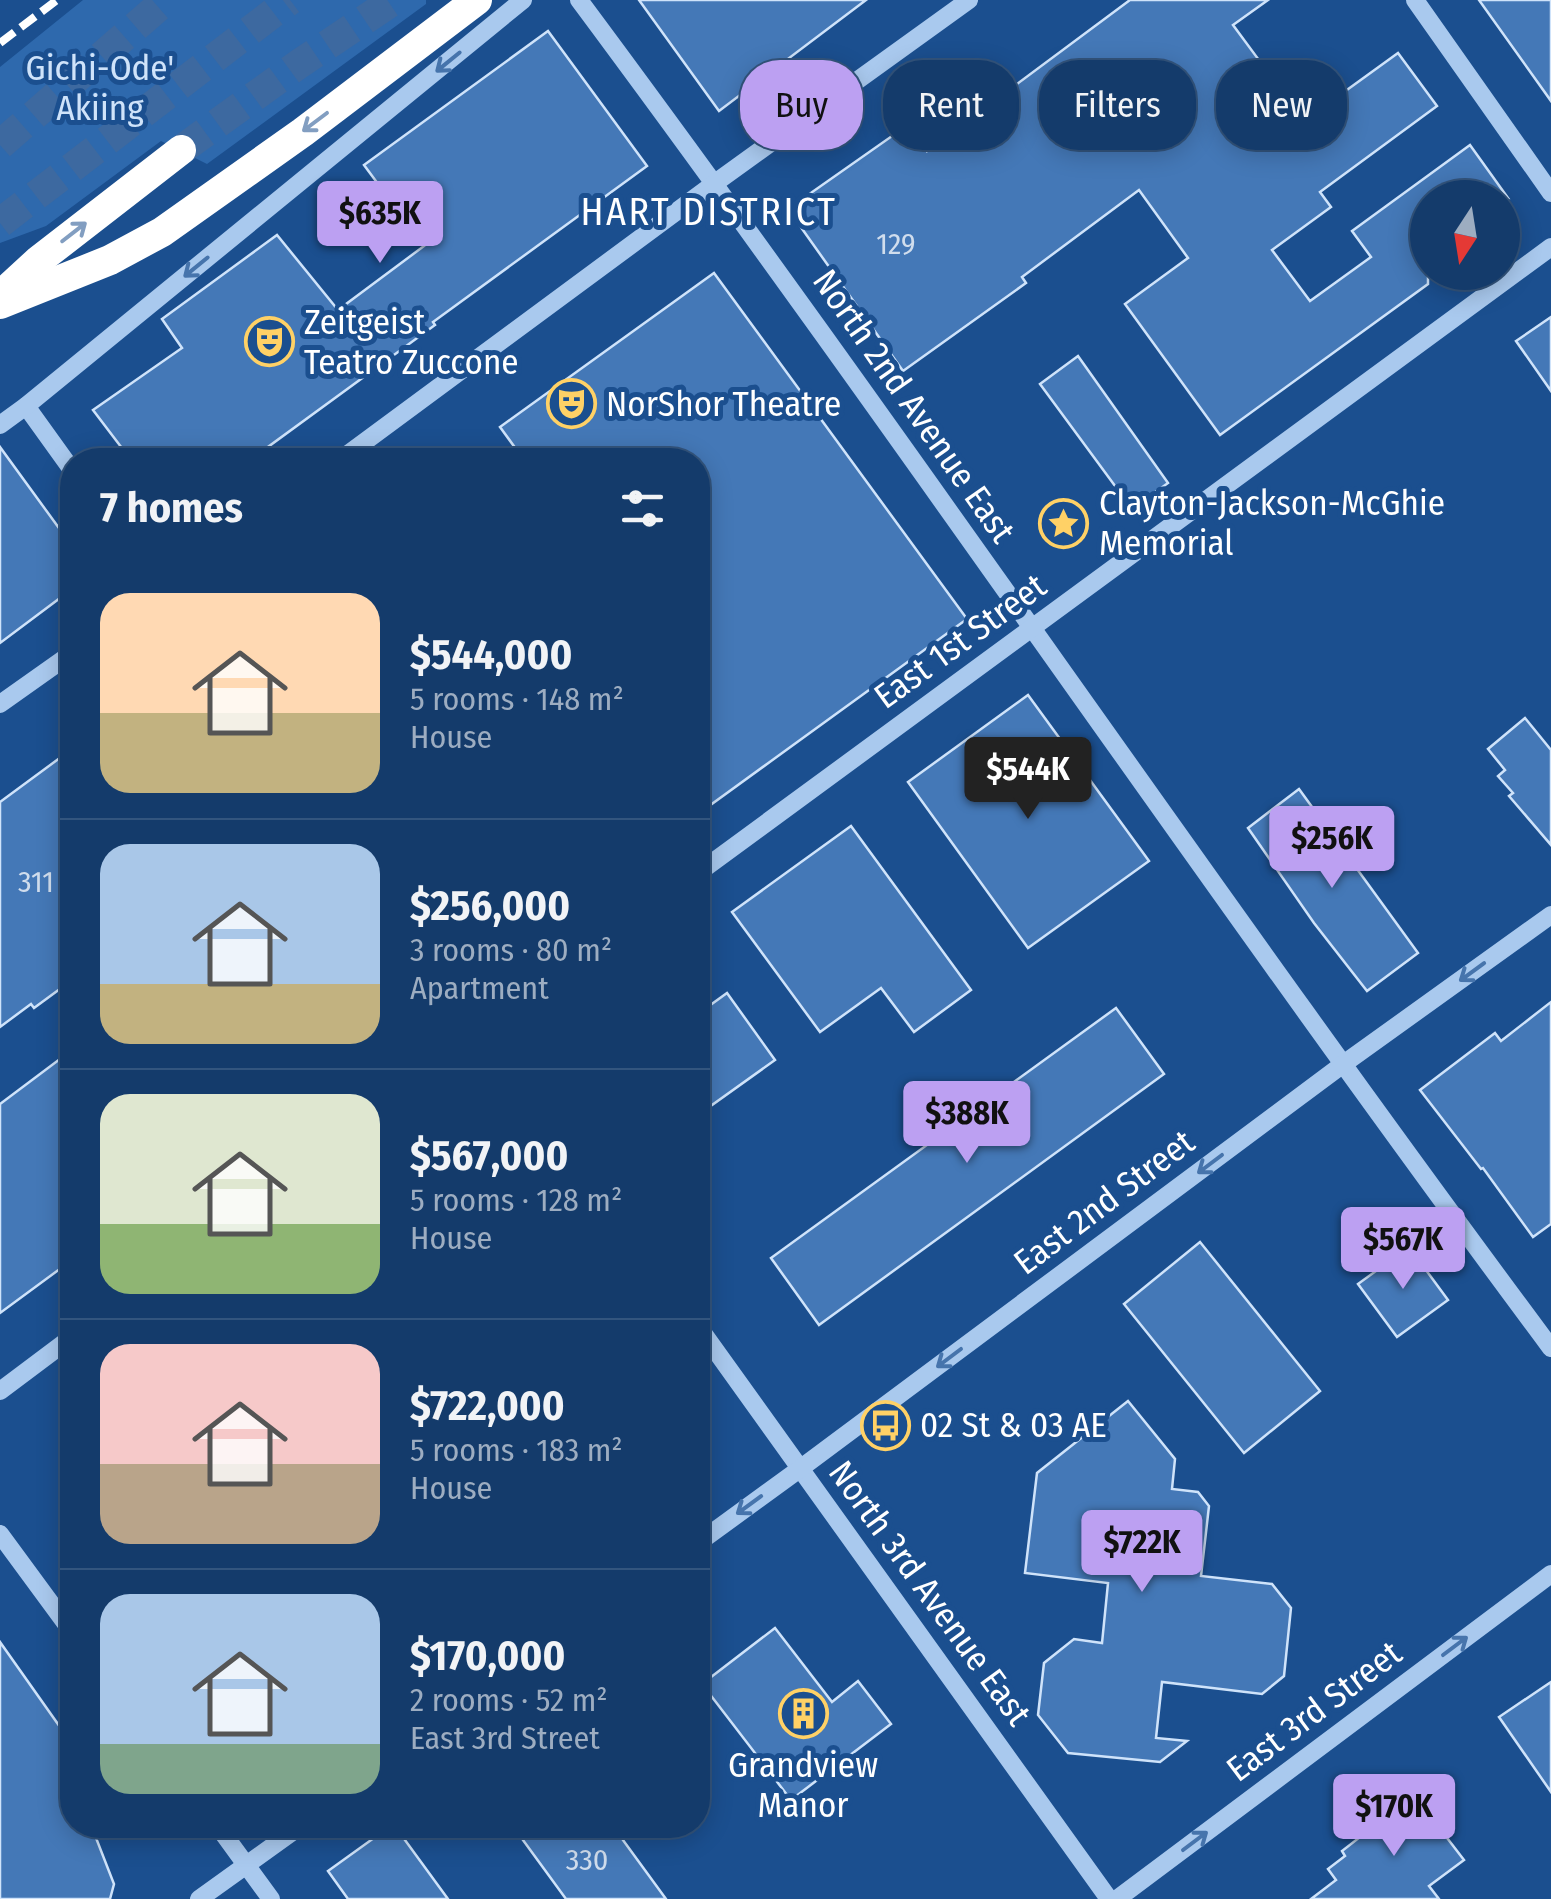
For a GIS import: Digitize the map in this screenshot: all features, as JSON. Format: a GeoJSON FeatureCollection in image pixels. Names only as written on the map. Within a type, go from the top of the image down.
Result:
{"type":"FeatureCollection","features":[{"type":"Feature","properties":{"kind":"highway"},"geometry":{"type":"LineString","coordinates":[[0,304],[110,260],[162,232],[303,132],[477,0]]}},
{"type":"Feature","properties":{"kind":"highway"},"geometry":{"type":"LineString","coordinates":[[0,296],[39,260],[180,150]]}},
{"type":"Feature","properties":{"kind":"street"},"geometry":{"type":"LineString","coordinates":[[0,425],[523,0]]}},
{"type":"Feature","properties":{"kind":"street","name":"North 2nd Avenue East"},"geometry":{"type":"LineString","coordinates":[[579,0],[715,183],[1342,1066],[1551,1348]]}},
{"type":"Feature","properties":{"kind":"street"},"geometry":{"type":"LineString","coordinates":[[356,448],[969,0]]}},
{"type":"Feature","properties":{"kind":"street"},"geometry":{"type":"LineString","coordinates":[[1415,0],[1551,193]]}},
{"type":"Feature","properties":{"kind":"street","name":"East 1st Street"},"geometry":{"type":"LineString","coordinates":[[710,864],[1551,248]]}},
{"type":"Feature","properties":{"kind":"street"},"geometry":{"type":"LineString","coordinates":[[26,406],[60,453]]}},
{"type":"Feature","properties":{"kind":"street"},"geometry":{"type":"LineString","coordinates":[[0,704],[60,661]]}},
{"type":"Feature","properties":{"kind":"street","name":"East 2nd Street"},"geometry":{"type":"LineString","coordinates":[[710,1533],[1551,915]]}},
{"type":"Feature","properties":{"kind":"street","name":"North 3rd Avenue East"},"geometry":{"type":"LineString","coordinates":[[710,1342],[1109,1899]]}},
{"type":"Feature","properties":{"kind":"street"},"geometry":{"type":"LineString","coordinates":[[0,1391],[60,1346]]}},
{"type":"Feature","properties":{"kind":"street"},"geometry":{"type":"LineString","coordinates":[[0,1534],[60,1616]]}},
{"type":"Feature","properties":{"kind":"street","name":"East 3rd Street"},"geometry":{"type":"LineString","coordinates":[[1117,1899],[1551,1574]]}},
{"type":"Feature","properties":{"kind":"street"},"geometry":{"type":"LineString","coordinates":[[226,1838],[271,1899]]}},
{"type":"Feature","properties":{"kind":"street"},"geometry":{"type":"LineString","coordinates":[[200,1899],[284,1838]]}},
{"type":"Feature","properties":{"kind":"green space","name":"Gichi-Ode' Akiing"},"geometry":{"type":"Polygon","coordinates":[[[83,0],[426,0],[426,4],[207,164],[161,141],[46,226],[0,243],[0,67],[83,0]]]}},
{"type":"Feature","properties":{"kind":"building"},"geometry":{"type":"Polygon","coordinates":[[[639,0],[866,0],[787,60],[740,60],[740,95],[719,111],[639,0]]]}},
{"type":"Feature","properties":{"kind":"building"},"geometry":{"type":"Polygon","coordinates":[[[1130,0],[1268,0],[1233,25],[1259,60],[1216,60],[1216,150],[1347,150],[1347,90],[1398,53],[1437,106],[1320,192],[1331,207],[1272,250],[1310,301],[1371,257],[1352,231],[1410,189],[1410,290],[1420,290],[1220,435],[1125,304],[1188,258],[1139,190],[1022,277],[1026,283],[903,371],[788,209],[883,142],[883,150],[1019,150],[1019,83],[1039,68],[1039,150],[1196,150],[1196,60],[1049,60],[1130,0]]]}},
{"type":"Feature","properties":{"kind":"building"},"geometry":{"type":"Polygon","coordinates":[[[1479,0],[1551,0],[1551,101],[1479,0]]]}},
{"type":"Feature","properties":{"kind":"building"},"geometry":{"type":"Polygon","coordinates":[[[548,31],[647,166],[266,448],[122,448],[93,410],[182,348],[162,319],[277,235],[338,310],[424,246],[364,165],[548,31]]]}},
{"type":"Feature","properties":{"kind":"building"},"geometry":{"type":"Polygon","coordinates":[[[1470,145],[1495,180],[1422,180],[1470,145]]]}},
{"type":"Feature","properties":{"kind":"building"},"geometry":{"type":"Polygon","coordinates":[[[714,273],[967,619],[710,805],[710,448],[515,448],[500,427],[714,273]]]}},
{"type":"Feature","properties":{"kind":"building"},"geometry":{"type":"Polygon","coordinates":[[[1551,317],[1551,391],[1516,341],[1551,317]]]}},
{"type":"Feature","properties":{"kind":"building"},"geometry":{"type":"Polygon","coordinates":[[[1078,356],[1168,483],[1132,509],[1040,384],[1078,356]]]}},
{"type":"Feature","properties":{"kind":"building"},"geometry":{"type":"Polygon","coordinates":[[[0,447],[60,530],[60,598],[0,643],[0,447]]]}},
{"type":"Feature","properties":{"kind":"building"},"geometry":{"type":"Polygon","coordinates":[[[1028,695],[1149,861],[1028,948],[908,782],[1028,695]]]}},
{"type":"Feature","properties":{"kind":"building"},"geometry":{"type":"Polygon","coordinates":[[[1525,718],[1551,750],[1551,845],[1509,796],[1513,793],[1498,776],[1505,770],[1488,749],[1525,718]]]}},
{"type":"Feature","properties":{"kind":"building"},"geometry":{"type":"Polygon","coordinates":[[[60,758],[60,989],[0,1027],[0,802],[60,758]]]}},
{"type":"Feature","properties":{"kind":"building"},"geometry":{"type":"Polygon","coordinates":[[[1299,789],[1418,953],[1367,991],[1248,828],[1299,789]]]}},
{"type":"Feature","properties":{"kind":"building"},"geometry":{"type":"Polygon","coordinates":[[[851,826],[971,990],[914,1032],[881,988],[820,1032],[732,912],[851,826]]]}},
{"type":"Feature","properties":{"kind":"building"},"geometry":{"type":"Polygon","coordinates":[[[727,993],[775,1060],[710,1106],[710,1005],[727,993]]]}},
{"type":"Feature","properties":{"kind":"building"},"geometry":{"type":"Polygon","coordinates":[[[1551,1002],[1551,1224],[1533,1237],[1420,1090],[1495,1033],[1501,1041],[1551,1002]]]}},
{"type":"Feature","properties":{"kind":"building"},"geometry":{"type":"Polygon","coordinates":[[[1116,1008],[1164,1074],[819,1325],[771,1258],[1116,1008]]]}},
{"type":"Feature","properties":{"kind":"building"},"geometry":{"type":"Polygon","coordinates":[[[60,1059],[60,1269],[0,1313],[0,1104],[60,1059]]]}},
{"type":"Feature","properties":{"kind":"building"},"geometry":{"type":"Polygon","coordinates":[[[1200,1242],[1320,1391],[1244,1453],[1124,1304],[1200,1242]]]}},
{"type":"Feature","properties":{"kind":"building"},"geometry":{"type":"Polygon","coordinates":[[[1409,1247],[1448,1300],[1397,1337],[1358,1284],[1409,1247]]]}},
{"type":"Feature","properties":{"kind":"building"},"geometry":{"type":"Polygon","coordinates":[[[1128,1401],[1175,1459],[1172,1489],[1198,1492],[1209,1506],[1201,1576],[1272,1584],[1291,1608],[1284,1676],[1262,1694],[1162,1682],[1156,1738],[1187,1741],[1160,1762],[1068,1753],[1038,1715],[1044,1663],[1074,1639],[1102,1643],[1108,1583],[1025,1573],[1037,1473],[1128,1401]]]}},
{"type":"Feature","properties":{"kind":"building","name":"Grandview Manor"},"geometry":{"type":"Polygon","coordinates":[[[775,1628],[832,1702],[858,1681],[891,1724],[791,1800],[710,1694],[710,1678],[775,1628]]]}},
{"type":"Feature","properties":{"kind":"building"},"geometry":{"type":"Polygon","coordinates":[[[0,1642],[60,1727],[60,1838],[96,1838],[114,1884],[110,1899],[0,1899],[0,1642]]]}},
{"type":"Feature","properties":{"kind":"building"},"geometry":{"type":"Polygon","coordinates":[[[1551,1682],[1551,1792],[1499,1717],[1551,1682]]]}},
{"type":"Feature","properties":{"kind":"building"},"geometry":{"type":"Polygon","coordinates":[[[1414,1795],[1464,1860],[1429,1886],[1439,1899],[1311,1899],[1336,1880],[1328,1869],[1345,1856],[1342,1851],[1414,1795]]]}},
{"type":"Feature","properties":{"kind":"building"},"geometry":{"type":"Polygon","coordinates":[[[374,1838],[403,1838],[448,1899],[348,1899],[328,1871],[374,1838]]]}},
{"type":"Feature","properties":{"kind":"building"},"geometry":{"type":"Polygon","coordinates":[[[521,1838],[621,1838],[666,1899],[566,1899],[521,1838]]]}},
{"type":"Feature","properties":{"kind":"tunnel"},"geometry":{"type":"LineString","coordinates":[[0,145],[166,0]]}},
{"type":"Feature","properties":{"kind":"tunnel"},"geometry":{"type":"LineString","coordinates":[[0,223],[290,0]]}},
{"type":"Feature","properties":{"kind":"tunnel"},"geometry":{"type":"LineString","coordinates":[[181,150],[394,0]]}},
{"type":"Feature","properties":{"kind":"railway"},"geometry":{"type":"LineString","coordinates":[[0,43],[57,0]]}},
{"type":"Feature","properties":{"kind":"place","name":"Zeitgeist Teatro Zuccone"},"geometry":{"type":"Point","coordinates":[269,342]}},
{"type":"Feature","properties":{"kind":"place","name":"NorShor Theatre"},"geometry":{"type":"Point","coordinates":[571,404]}},
{"type":"Feature","properties":{"kind":"place","name":"Clayton-Jackson-McGhie Memorial"},"geometry":{"type":"Point","coordinates":[1064,523]}},
{"type":"Feature","properties":{"kind":"place","name":"02 St & 03 AE"},"geometry":{"type":"Point","coordinates":[885,1425]}},
{"type":"Feature","properties":{"kind":"place","name":"Grandview Manor"},"geometry":{"type":"Point","coordinates":[803,1713]}},
{"type":"Feature","properties":{"kind":"district","name":"HART DISTRICT"},"geometry":{"type":"Point","coordinates":[709,212]}}]}
